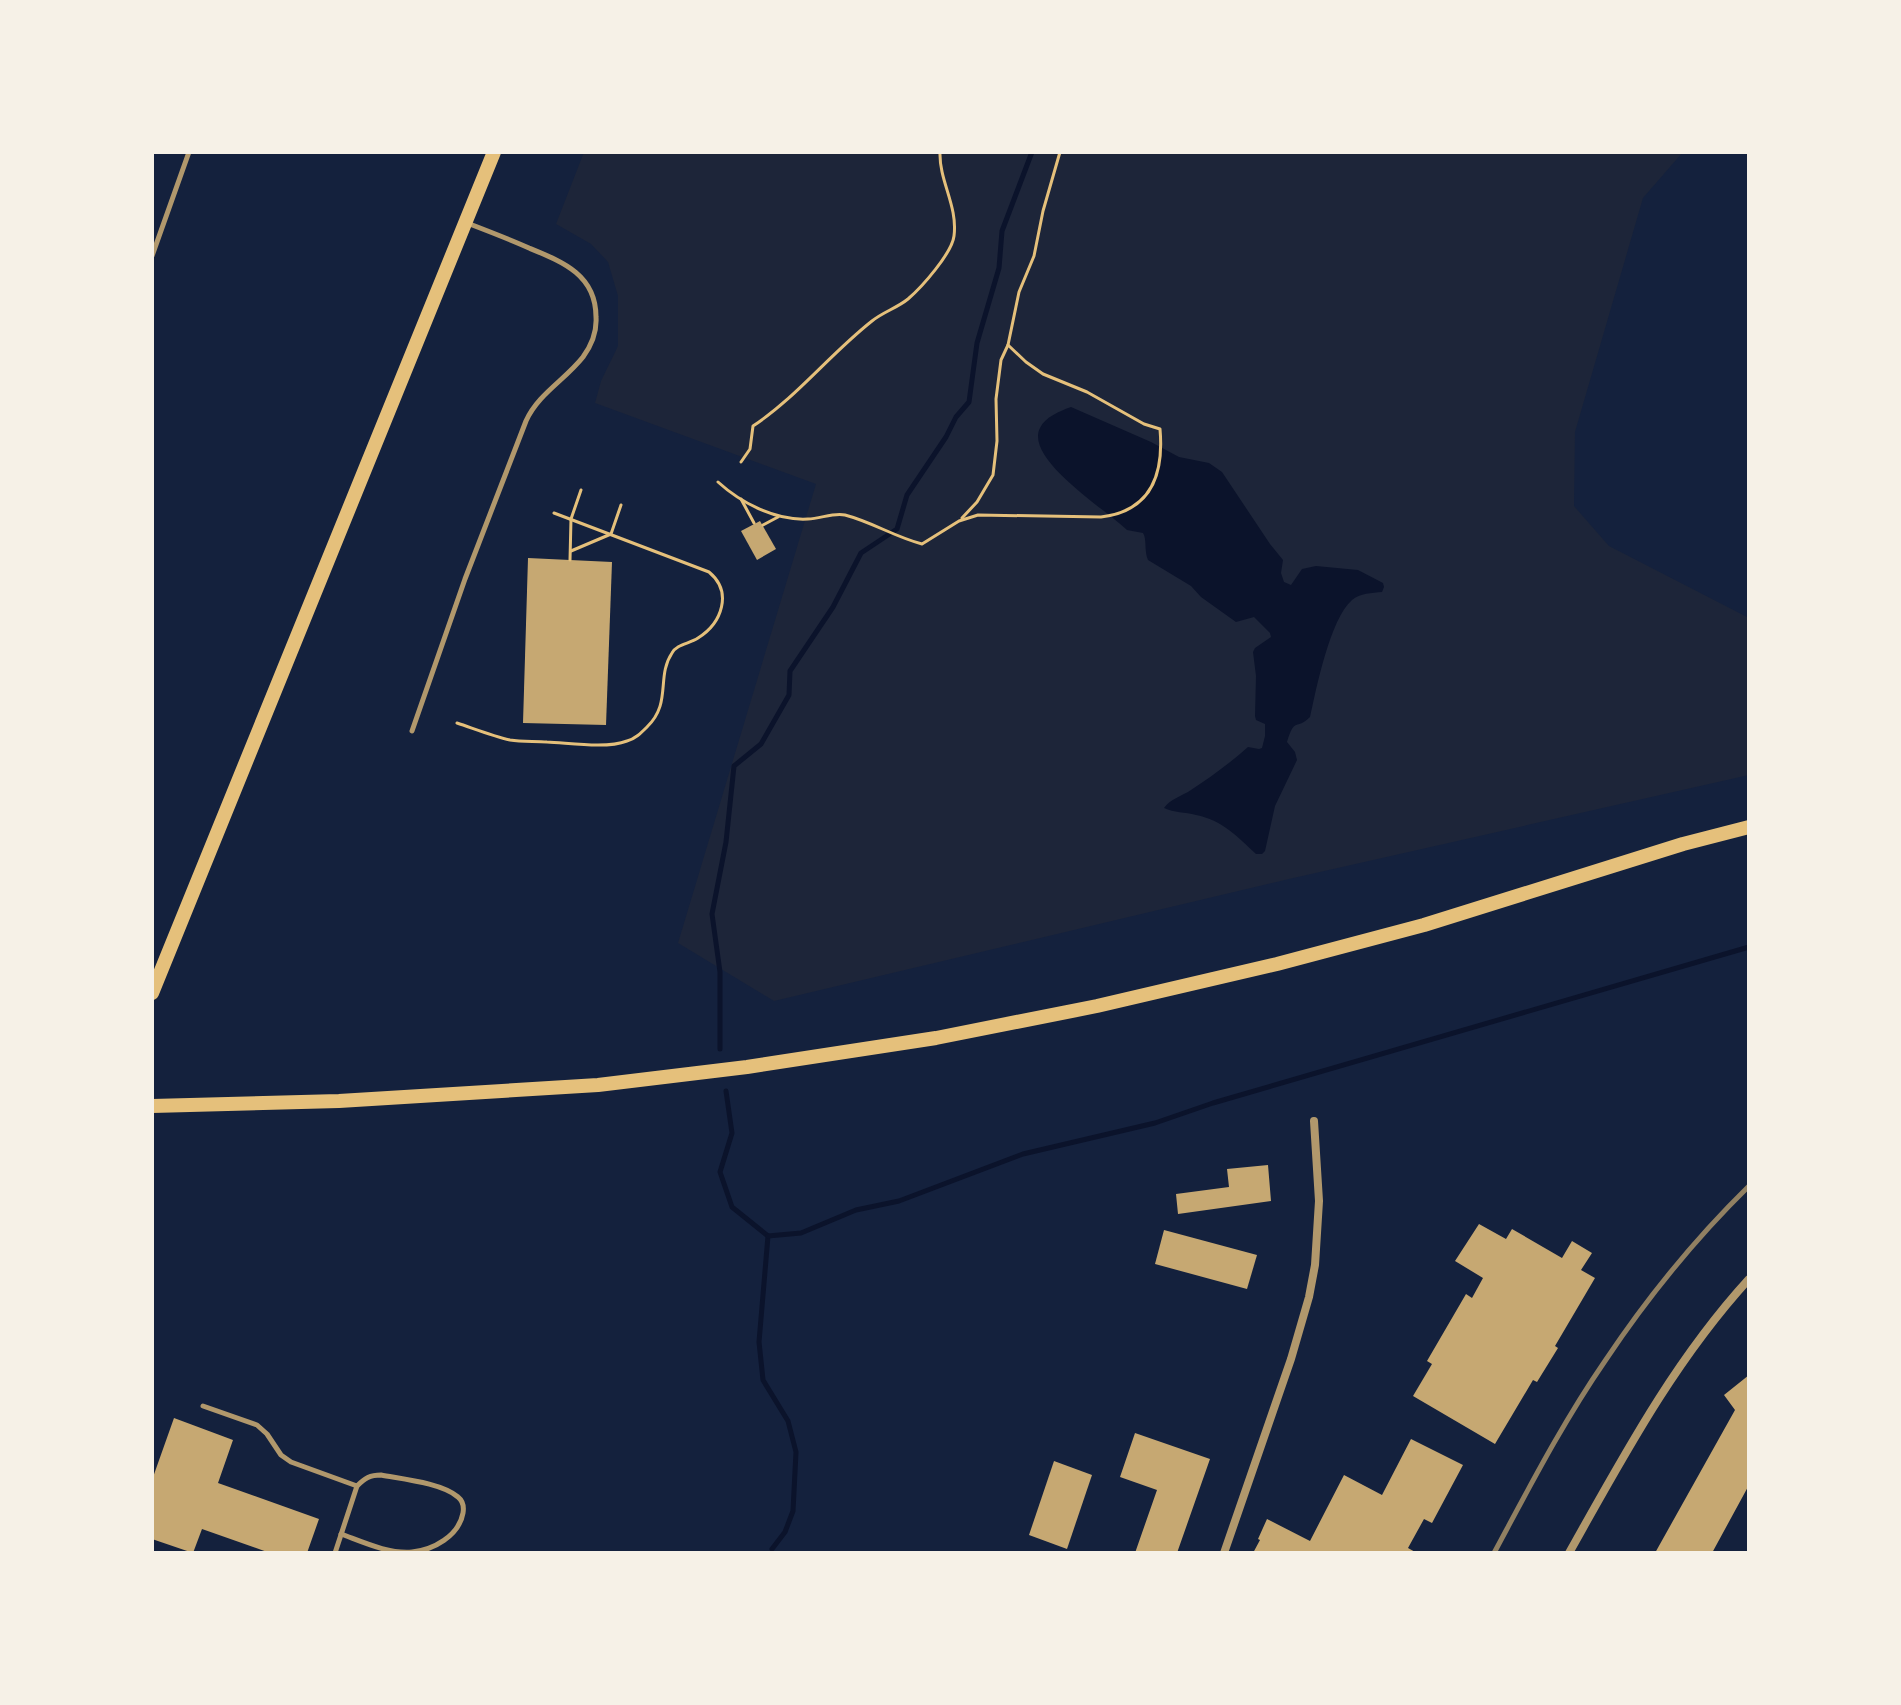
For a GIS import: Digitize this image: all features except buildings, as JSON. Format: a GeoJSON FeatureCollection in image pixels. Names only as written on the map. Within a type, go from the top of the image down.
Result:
{"type":"FeatureCollection","features":[{"type":"Feature","properties":{"kind":"main road"},"geometry":{"type":"LineString","coordinates":[[152,993],[494,152]]}},
{"type":"Feature","properties":{"kind":"main road"},"geometry":{"type":"LineString","coordinates":[[152,1106],[339,1101],[598,1085],[747,1067],[936,1038],[1097,1006],[1277,964],[1424,925],[1683,844],[1749,827]]}},
{"type":"Feature","properties":{"kind":"street"},"geometry":{"type":"LineString","coordinates":[[1224,1553],[1291,1359],[1309,1297],[1315,1265],[1319,1201],[1314,1121]]}},
{"type":"Feature","properties":{"kind":"street"},"geometry":{"type":"LineString","coordinates":[[1569,1553],[1673,1375],[1713,1320],[1749,1279]]}},
{"type":"Feature","properties":{"kind":"lane"},"geometry":{"type":"LineString","coordinates":[[152,256],[189,152]]}},
{"type":"Feature","properties":{"kind":"lane"},"geometry":{"type":"LineString","coordinates":[[412,731],[465,579],[526,421],[536,404],[586,353],[595,334],[594,299],[576,272],[566,264],[465,222]]}},
{"type":"Feature","properties":{"kind":"lane"},"geometry":{"type":"LineString","coordinates":[[203,1406],[257,1425],[281,1455],[291,1462],[357,1486]]}},
{"type":"Feature","properties":{"kind":"lane"},"geometry":{"type":"LineString","coordinates":[[335,1553],[341,1534],[357,1486],[372,1475],[446,1490],[463,1503],[464,1511],[455,1530],[438,1544],[410,1552],[385,1549],[341,1534]]}},
{"type":"Feature","properties":{"kind":"path"},"geometry":{"type":"LineString","coordinates":[[741,462],[750,449],[753,426],[773,412],[874,319],[909,299],[943,261],[954,238],[953,208],[940,164],[940,152]]}},
{"type":"Feature","properties":{"kind":"path"},"geometry":{"type":"LineString","coordinates":[[959,521],[977,502],[993,475],[1001,360],[1008,345],[1019,292],[1034,256],[1060,152]]}},
{"type":"Feature","properties":{"kind":"path"},"geometry":{"type":"LineString","coordinates":[[718,482],[741,499],[778,517],[811,519],[841,514],[922,544],[959,521],[978,515],[1101,517],[1125,511],[1148,493],[1159,470],[1160,429],[1144,424],[1087,392],[1043,374],[1008,345]]}},
{"type":"Feature","properties":{"kind":"path"},"geometry":{"type":"LineString","coordinates":[[570,560],[571,519],[581,490]]}},
{"type":"Feature","properties":{"kind":"path"},"geometry":{"type":"LineString","coordinates":[[741,499],[754,523]]}},
{"type":"Feature","properties":{"kind":"path"},"geometry":{"type":"LineString","coordinates":[[571,551],[611,534],[621,505]]}},
{"type":"Feature","properties":{"kind":"path"},"geometry":{"type":"LineString","coordinates":[[457,723],[512,740],[621,744],[631,740],[651,723],[662,702],[671,654],[695,640],[721,613],[723,594],[716,578],[709,572],[554,513]]}},
{"type":"Feature","properties":{"kind":"path"},"geometry":{"type":"LineString","coordinates":[[763,525],[778,517]]}},
{"type":"Feature","properties":{"kind":"shaded area"},"geometry":{"type":"Polygon","coordinates":[[[584,152],[1683,152],[1643,198],[1575,432],[1574,506],[1609,546],[1749,618],[1749,775],[1289,879],[774,1001],[678,943],[816,484],[595,403],[601,381],[618,346],[618,296],[608,262],[591,244],[556,224],[584,152]]]}},
{"type":"Feature","properties":{"kind":"shaded area"},"geometry":{"type":"Polygon","coordinates":[[[1071,407],[1179,457],[1209,463],[1222,472],[1283,560],[1281,573],[1284,582],[1291,585],[1302,569],[1316,566],[1358,570],[1383,583],[1382,592],[1352,600],[1337,622],[1325,655],[1310,717],[1294,726],[1287,742],[1297,760],[1275,806],[1262,854],[1256,854],[1214,821],[1164,808],[1248,747],[1262,748],[1265,724],[1256,720],[1255,716],[1253,652],[1271,637],[1270,633],[1254,617],[1236,622],[1191,586],[1148,560],[1143,533],[1127,530],[1055,469],[1038,441],[1040,428],[1049,418],[1071,407]]]}},
{"type":"Feature","properties":{"kind":"waterway"},"geometry":{"type":"LineString","coordinates":[[720,1049],[720,972],[712,914],[726,842],[734,766],[761,744],[789,695],[790,671],[833,607],[861,553],[897,529],[907,495],[956,417],[969,402],[977,343],[999,268],[1002,231],[1032,152]]}},
{"type":"Feature","properties":{"kind":"waterway"},"geometry":{"type":"LineString","coordinates":[[768,1236],[801,1233],[856,1210],[899,1201],[1023,1154],[1155,1123],[1213,1103],[1749,947]]}},
{"type":"Feature","properties":{"kind":"waterway"},"geometry":{"type":"LineString","coordinates":[[726,1091],[732,1133],[720,1172],[732,1207],[768,1236],[759,1342],[763,1380],[788,1421],[796,1452],[793,1511],[785,1532],[772,1549]]}},
{"type":"Feature","properties":{"kind":"railway"},"geometry":{"type":"LineString","coordinates":[[1494,1553],[1561,1431],[1621,1338],[1691,1248],[1749,1186]]}}]}
